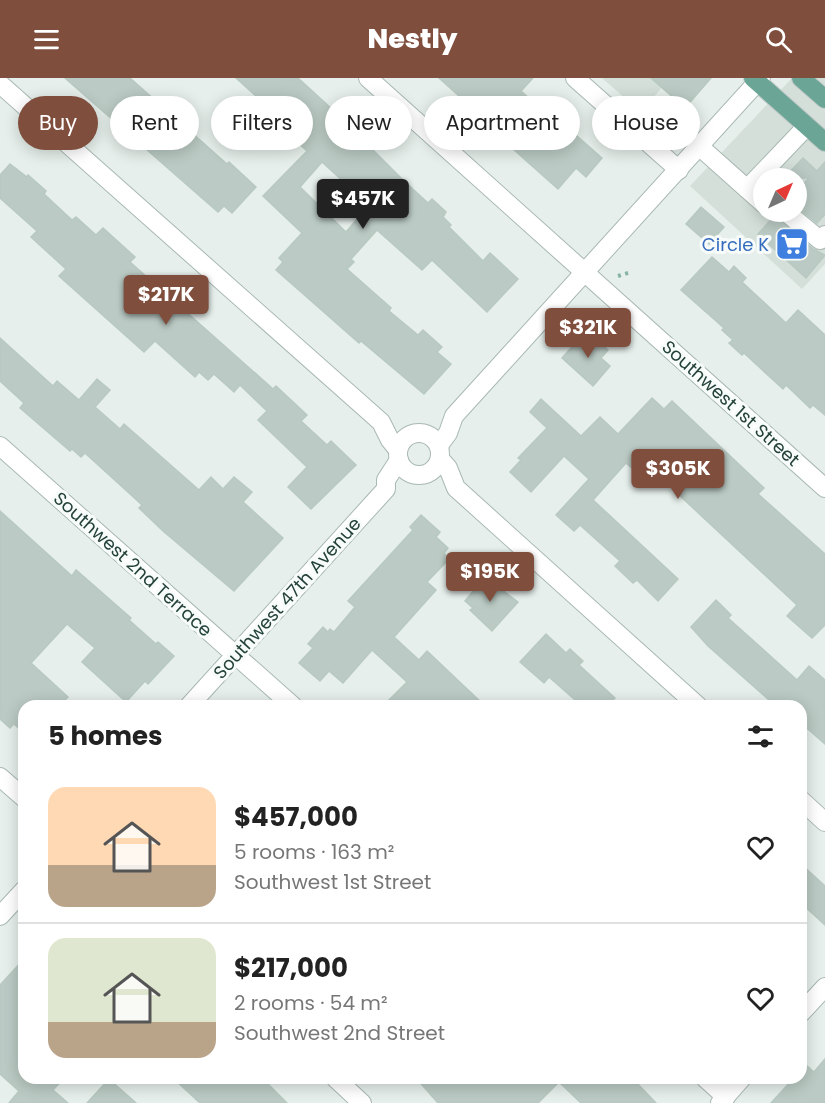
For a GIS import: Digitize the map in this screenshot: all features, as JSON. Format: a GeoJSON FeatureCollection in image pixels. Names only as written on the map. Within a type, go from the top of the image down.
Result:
{"type":"FeatureCollection","features":[{"type":"Feature","properties":{"kind":"main road"},"geometry":{"type":"LineString","coordinates":[[801,78],[825,99]]}},
{"type":"Feature","properties":{"kind":"main road"},"geometry":{"type":"LineString","coordinates":[[757,79],[825,142]]}},
{"type":"Feature","properties":{"kind":"street","name":"Southwest 1st Street"},"geometry":{"type":"LineString","coordinates":[[368,78],[587,272],[825,488]]}},
{"type":"Feature","properties":{"kind":"street"},"geometry":{"type":"LineString","coordinates":[[575,78],[679,170]]}},
{"type":"Feature","properties":{"kind":"street","name":"Southwest 47th Avenue"},"geometry":{"type":"LineString","coordinates":[[700,147],[757,79]]}},
{"type":"Feature","properties":{"kind":"street"},"geometry":{"type":"LineString","coordinates":[[0,84],[381,422],[398,455],[401,467],[456,488],[691,700]]}},
{"type":"Feature","properties":{"kind":"street"},"geometry":{"type":"LineString","coordinates":[[747,189],[807,126]]}},
{"type":"Feature","properties":{"kind":"street"},"geometry":{"type":"LineString","coordinates":[[700,147],[753,194]]}},
{"type":"Feature","properties":{"kind":"street","name":"Southwest 47th Avenue"},"geometry":{"type":"LineString","coordinates":[[194,700],[387,489],[395,489],[438,466],[440,452],[454,416],[697,150]]}},
{"type":"Feature","properties":{"kind":"street"},"geometry":{"type":"LineString","coordinates":[[798,222],[820,240],[825,235]]}},
{"type":"Feature","properties":{"kind":"street","name":"Southwest 47th Avenue"},"geometry":{"type":"LineString","coordinates":[[387,489],[386,480],[403,441],[445,418],[454,416]]}},
{"type":"Feature","properties":{"kind":"street"},"geometry":{"type":"LineString","coordinates":[[381,422],[435,440],[456,488]]}},
{"type":"Feature","properties":{"kind":"street","name":"Southwest 2nd Terrace"},"geometry":{"type":"LineString","coordinates":[[0,446],[286,700]]}},
{"type":"Feature","properties":{"kind":"street"},"geometry":{"type":"LineString","coordinates":[[0,777],[18,793]]}},
{"type":"Feature","properties":{"kind":"street"},"geometry":{"type":"LineString","coordinates":[[807,806],[825,822]]}},
{"type":"Feature","properties":{"kind":"street"},"geometry":{"type":"LineString","coordinates":[[0,916],[18,896]]}},
{"type":"Feature","properties":{"kind":"street"},"geometry":{"type":"LineString","coordinates":[[807,1008],[822,995]]}},
{"type":"Feature","properties":{"kind":"street"},"geometry":{"type":"LineString","coordinates":[[341,1084],[362,1103]]}},
{"type":"Feature","properties":{"kind":"street"},"geometry":{"type":"LineString","coordinates":[[710,1084],[723,1100],[737,1084]]}},
{"type":"Feature","properties":{"kind":"path"},"geometry":{"type":"LineString","coordinates":[[618,276],[631,272]]}},
{"type":"Feature","properties":{"kind":"shaded area"},"geometry":{"type":"Polygon","coordinates":[[[602,78],[670,78],[655,96],[623,96],[602,78]]]}},
{"type":"Feature","properties":{"kind":"shaded area"},"geometry":{"type":"Polygon","coordinates":[[[792,78],[825,78],[825,264],[802,289],[690,186],[792,78]]]}},
{"type":"Feature","properties":{"kind":"building"},"geometry":{"type":"Polygon","coordinates":[[[65,78],[130,78],[150,96],[110,96],[110,117],[98,107],[98,96],[86,96],[65,78]]]}},
{"type":"Feature","properties":{"kind":"building"},"geometry":{"type":"Polygon","coordinates":[[[236,78],[298,78],[325,103],[325,150],[373,150],[428,203],[432,199],[446,212],[443,217],[451,225],[449,227],[483,261],[490,253],[518,279],[487,312],[432,260],[422,270],[377,230],[351,259],[354,262],[347,269],[391,308],[389,311],[418,335],[423,330],[442,347],[437,352],[451,364],[424,394],[361,341],[359,343],[276,270],[283,262],[279,258],[302,233],[263,196],[307,151],[313,150],[313,96],[256,96],[236,78]],[[322,162],[300,187],[346,232],[369,205],[322,162]]]}},
{"type":"Feature","properties":{"kind":"building"},"geometry":{"type":"Polygon","coordinates":[[[439,78],[533,78],[521,91],[527,96],[459,96],[439,78]]]}},
{"type":"Feature","properties":{"kind":"building"},"geometry":{"type":"Polygon","coordinates":[[[651,78],[711,78],[695,96],[671,96],[651,78]]]}},
{"type":"Feature","properties":{"kind":"building"},"geometry":{"type":"Polygon","coordinates":[[[199,139],[256,187],[232,213],[224,206],[218,212],[147,150],[199,150],[199,139]]]}},
{"type":"Feature","properties":{"kind":"building"},"geometry":{"type":"Polygon","coordinates":[[[580,139],[602,158],[586,177],[576,168],[558,189],[514,150],[580,150],[580,139]]]}},
{"type":"Feature","properties":{"kind":"building"},"geometry":{"type":"Polygon","coordinates":[[[803,158],[817,171],[825,162],[825,214],[817,223],[807,215],[807,180],[809,178],[807,178],[807,168],[794,168],[803,158]]]}},
{"type":"Feature","properties":{"kind":"building"},"geometry":{"type":"Polygon","coordinates":[[[10,164],[27,177],[28,175],[46,191],[44,194],[72,220],[76,217],[96,235],[103,228],[135,257],[130,262],[273,389],[276,386],[307,415],[301,421],[327,445],[331,441],[356,465],[311,509],[288,487],[307,467],[258,420],[267,411],[240,385],[234,392],[214,374],[208,380],[199,372],[195,377],[155,341],[144,352],[59,276],[66,269],[31,237],[37,231],[0,198],[0,175],[10,164]]]}},
{"type":"Feature","properties":{"kind":"building"},"geometry":{"type":"Polygon","coordinates":[[[701,207],[724,227],[709,244],[686,224],[701,207]]]}},
{"type":"Feature","properties":{"kind":"building","name":"Circle K"},"geometry":{"type":"Polygon","coordinates":[[[769,222],[783,222],[813,249],[825,255],[806,278],[758,234],[769,222]]]}},
{"type":"Feature","properties":{"kind":"building"},"geometry":{"type":"Polygon","coordinates":[[[712,257],[729,272],[734,266],[746,278],[742,282],[786,323],[798,310],[825,335],[825,415],[813,405],[810,408],[786,385],[783,389],[744,353],[742,355],[729,343],[733,340],[722,330],[724,328],[681,290],[712,257]]]}},
{"type":"Feature","properties":{"kind":"building"},"geometry":{"type":"Polygon","coordinates":[[[592,336],[608,350],[601,358],[610,366],[593,386],[562,358],[580,338],[585,343],[592,336]]]}},
{"type":"Feature","properties":{"kind":"building"},"geometry":{"type":"Polygon","coordinates":[[[0,338],[53,386],[57,381],[79,400],[97,379],[110,390],[95,407],[120,429],[124,424],[199,490],[211,477],[223,489],[234,477],[252,492],[243,502],[283,538],[234,591],[163,531],[139,508],[142,505],[85,453],[81,457],[72,449],[70,451],[20,408],[24,403],[0,381],[0,338]]]}},
{"type":"Feature","properties":{"kind":"building"},"geometry":{"type":"Polygon","coordinates":[[[652,398],[664,409],[672,401],[764,488],[758,494],[825,554],[825,625],[812,638],[787,616],[797,605],[647,465],[639,474],[626,463],[593,500],[678,579],[658,601],[637,580],[633,583],[615,566],[620,561],[580,525],[574,531],[556,515],[589,479],[564,456],[531,492],[510,472],[521,460],[518,458],[547,428],[530,412],[541,399],[581,436],[600,417],[618,434],[652,398]]]}},
{"type":"Feature","properties":{"kind":"building"},"geometry":{"type":"Polygon","coordinates":[[[0,511],[72,576],[76,570],[131,618],[129,620],[156,644],[158,642],[174,656],[148,684],[145,681],[128,700],[124,700],[82,662],[95,648],[67,624],[31,663],[68,697],[65,700],[18,700],[18,728],[14,724],[10,728],[0,719],[0,511]]]}},
{"type":"Feature","properties":{"kind":"building"},"geometry":{"type":"Polygon","coordinates":[[[421,515],[440,532],[436,537],[448,548],[444,553],[449,559],[427,582],[436,590],[394,637],[419,660],[427,651],[479,700],[389,700],[407,682],[372,650],[343,683],[329,671],[320,681],[299,663],[313,648],[308,644],[323,627],[328,632],[330,629],[334,632],[355,607],[348,601],[413,530],[410,527],[421,515]]]}},
{"type":"Feature","properties":{"kind":"building"},"geometry":{"type":"Polygon","coordinates":[[[485,577],[518,602],[492,631],[470,610],[473,608],[465,601],[485,577]]]}},
{"type":"Feature","properties":{"kind":"building"},"geometry":{"type":"Polygon","coordinates":[[[716,600],[731,615],[728,618],[797,680],[809,666],[825,680],[825,744],[807,728],[807,700],[769,700],[708,646],[691,627],[716,600]]]}},
{"type":"Feature","properties":{"kind":"building"},"geometry":{"type":"Polygon","coordinates":[[[546,634],[566,653],[570,649],[583,661],[579,665],[615,698],[613,700],[575,700],[549,677],[544,683],[520,662],[546,634]]]}},
{"type":"Feature","properties":{"kind":"building"},"geometry":{"type":"Polygon","coordinates":[[[807,870],[825,886],[825,925],[807,908],[807,870]]]}},
{"type":"Feature","properties":{"kind":"building"},"geometry":{"type":"Polygon","coordinates":[[[18,966],[18,1084],[58,1084],[53,1090],[68,1103],[9,1103],[19,1091],[0,1074],[0,985],[18,966]]]}},
{"type":"Feature","properties":{"kind":"building"},"geometry":{"type":"Polygon","coordinates":[[[825,1059],[825,1103],[771,1103],[788,1084],[807,1084],[807,1066],[814,1072],[825,1059]]]}},
{"type":"Feature","properties":{"kind":"building"},"geometry":{"type":"Polygon","coordinates":[[[104,1084],[115,1084],[136,1103],[87,1103],[104,1084]]]}},
{"type":"Feature","properties":{"kind":"building"},"geometry":{"type":"Polygon","coordinates":[[[179,1084],[268,1084],[287,1103],[200,1103],[179,1084]]]}},
{"type":"Feature","properties":{"kind":"building"},"geometry":{"type":"Polygon","coordinates":[[[421,1084],[557,1084],[538,1103],[438,1103],[421,1084]]]}},
{"type":"Feature","properties":{"kind":"building"},"geometry":{"type":"Polygon","coordinates":[[[561,1084],[638,1084],[656,1103],[581,1103],[561,1084]]]}},
{"type":"Feature","properties":{"kind":"place","name":"Circle K"},"geometry":{"type":"Point","coordinates":[792,244]}}]}
